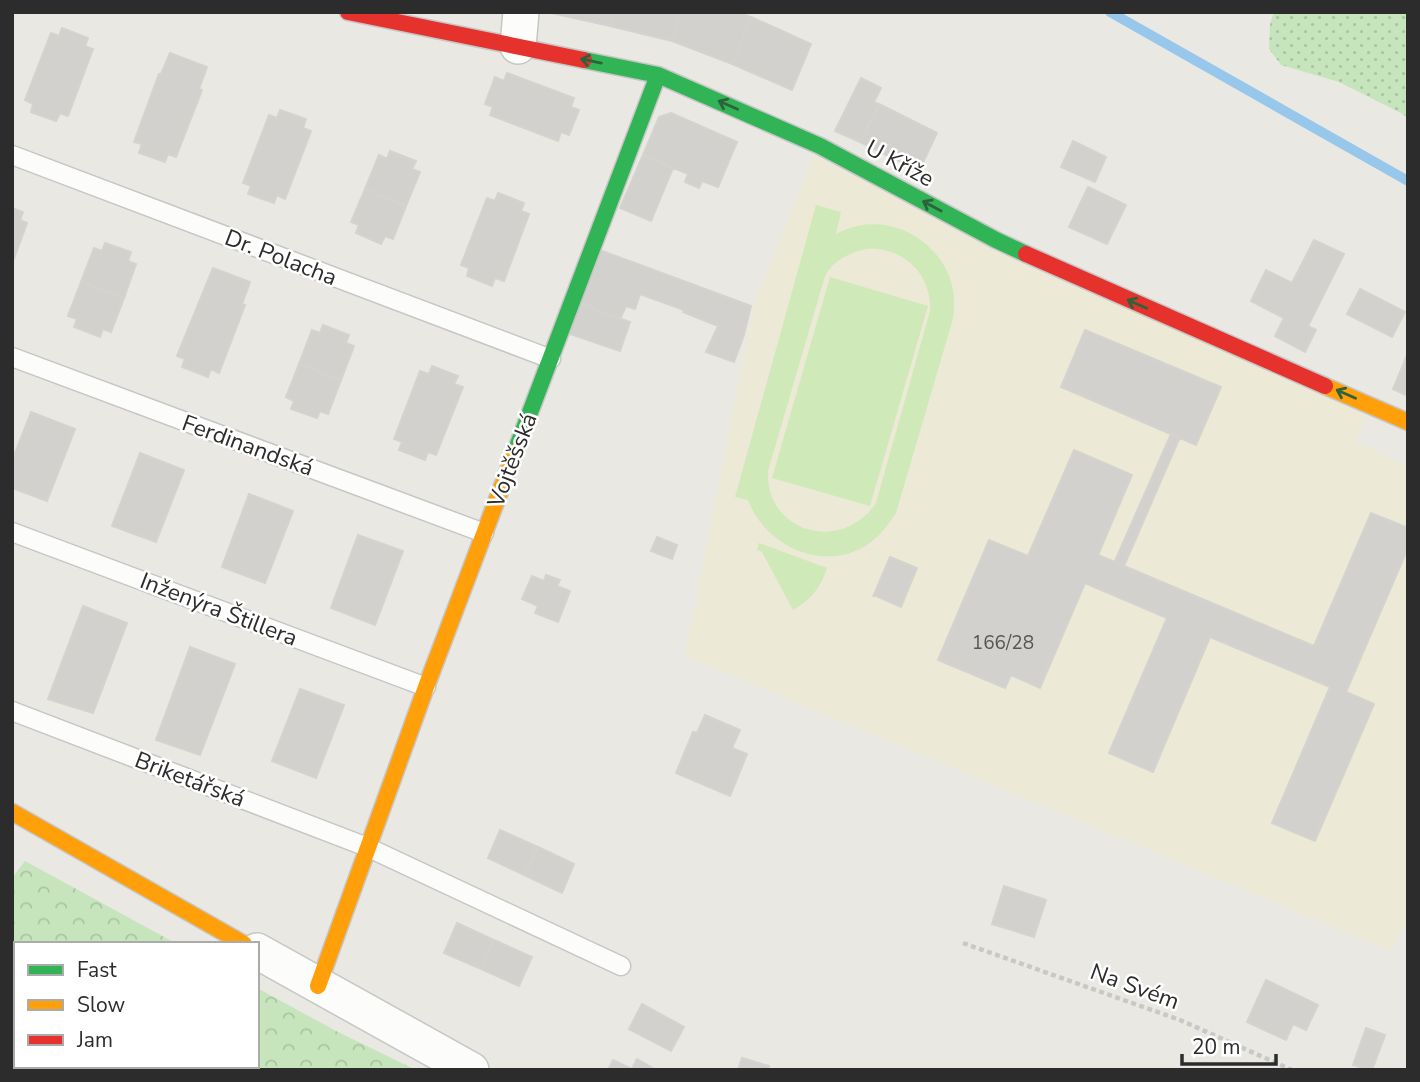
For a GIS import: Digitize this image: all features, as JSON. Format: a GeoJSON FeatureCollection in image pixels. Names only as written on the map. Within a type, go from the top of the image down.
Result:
{"type":"FeatureCollection","features":[{"type":"Feature","properties":{"kind":"street","name":"U Kříže"},"geometry":{"type":"LineString","coordinates":[[348,12],[519,29],[658,75],[820,146],[996,240],[1183,325],[1408,422]]}},
{"type":"Feature","properties":{"kind":"street","name":"Vojtěšská"},"geometry":{"type":"LineString","coordinates":[[318,986],[426,687],[658,75]]}},
{"type":"Feature","properties":{"kind":"street"},"geometry":{"type":"LineString","coordinates":[[12,812],[240,942]]}},
{"type":"Feature","properties":{"kind":"street"},"geometry":{"type":"LineString","coordinates":[[259,952],[471,1070]]}},
{"type":"Feature","properties":{"kind":"lane","name":"Dr. Polacha"},"geometry":{"type":"LineString","coordinates":[[12,155],[551,359]]}},
{"type":"Feature","properties":{"kind":"lane","name":"Ferdinandská"},"geometry":{"type":"LineString","coordinates":[[12,358],[484,533]]}},
{"type":"Feature","properties":{"kind":"lane","name":"Inženýra Štillera"},"geometry":{"type":"LineString","coordinates":[[12,532],[426,687]]}},
{"type":"Feature","properties":{"kind":"lane","name":"Briketářská"},"geometry":{"type":"LineString","coordinates":[[12,711],[367,847]]}},
{"type":"Feature","properties":{"kind":"lane"},"geometry":{"type":"LineString","coordinates":[[367,847],[621,966]]}},
{"type":"Feature","properties":{"kind":"path","name":"Na Svém"},"geometry":{"type":"LineString","coordinates":[[963,943],[1181,1020],[1292,1070]]}},
{"type":"Feature","properties":{"kind":"shaded area"},"geometry":{"type":"Polygon","coordinates":[[[814,156],[1367,416],[1355,441],[1408,467],[1408,917],[1391,951],[685,656],[754,305],[814,156]]]}},
{"type":"Feature","properties":{"kind":"green space"},"geometry":{"type":"Polygon","coordinates":[[[1274,12],[1408,12],[1408,119],[1339,82],[1281,65],[1269,49],[1270,24],[1274,12]]]}},
{"type":"Feature","properties":{"kind":"green space"},"geometry":{"type":"Polygon","coordinates":[[[816,205],[841,212],[836,234],[859,226],[881,225],[903,230],[922,241],[938,256],[949,276],[954,298],[952,322],[896,513],[890,522],[872,542],[850,553],[814,555],[782,542],[756,516],[748,500],[735,497],[816,205]],[[866,249],[848,255],[837,261],[825,276],[768,471],[770,492],[779,509],[792,522],[808,529],[826,532],[844,528],[861,519],[876,503],[930,311],[926,285],[913,265],[892,252],[866,249]]]}},
{"type":"Feature","properties":{"kind":"green space"},"geometry":{"type":"Polygon","coordinates":[[[830,277],[928,306],[870,506],[772,478],[830,277]]]}},
{"type":"Feature","properties":{"kind":"green space"},"geometry":{"type":"Polygon","coordinates":[[[759,543],[827,568],[814,592],[793,610],[762,552],[757,550],[759,543]]]}},
{"type":"Feature","properties":{"kind":"green space"},"geometry":{"type":"Polygon","coordinates":[[[25,861],[173,942],[14,942],[14,1068],[259,1068],[259,989],[416,1070],[12,1070],[12,878],[25,861]]]}},
{"type":"Feature","properties":{"kind":"building"},"geometry":{"type":"Polygon","coordinates":[[[547,12],[613,12],[610,26],[547,12]]]}},
{"type":"Feature","properties":{"kind":"building"},"geometry":{"type":"Polygon","coordinates":[[[613,12],[681,12],[672,41],[610,26],[613,12]]]}},
{"type":"Feature","properties":{"kind":"building"},"geometry":{"type":"Polygon","coordinates":[[[681,12],[738,12],[751,17],[732,64],[672,41],[681,12]]]}},
{"type":"Feature","properties":{"kind":"building"},"geometry":{"type":"Polygon","coordinates":[[[751,17],[811,44],[792,90],[732,64],[751,17]]]}},
{"type":"Feature","properties":{"kind":"building"},"geometry":{"type":"Polygon","coordinates":[[[62,28],[88,38],[85,46],[93,49],[68,116],[60,113],[56,121],[31,112],[33,104],[25,100],[51,33],[59,36],[62,28]]]}},
{"type":"Feature","properties":{"kind":"building"},"geometry":{"type":"Polygon","coordinates":[[[170,53],[207,67],[199,89],[202,90],[176,157],[168,154],[165,162],[139,153],[142,144],[134,142],[159,74],[170,53]]]}},
{"type":"Feature","properties":{"kind":"building"},"geometry":{"type":"Polygon","coordinates":[[[507,73],[574,98],[571,107],[579,110],[569,135],[561,132],[558,141],[490,115],[493,107],[485,104],[495,77],[504,81],[507,73]]]}},
{"type":"Feature","properties":{"kind":"building"},"geometry":{"type":"Polygon","coordinates":[[[861,78],[881,88],[874,102],[879,104],[860,142],[835,131],[861,78]]]}},
{"type":"Feature","properties":{"kind":"building"},"geometry":{"type":"Polygon","coordinates":[[[879,104],[937,133],[919,171],[860,142],[879,104]]]}},
{"type":"Feature","properties":{"kind":"building"},"geometry":{"type":"Polygon","coordinates":[[[280,110],[306,119],[303,128],[311,131],[285,199],[277,195],[274,203],[248,194],[251,186],[243,183],[269,115],[277,118],[280,110]]]}},
{"type":"Feature","properties":{"kind":"building"},"geometry":{"type":"Polygon","coordinates":[[[671,113],[737,142],[718,187],[702,181],[699,188],[685,182],[688,174],[643,155],[659,117],[671,113]]]}},
{"type":"Feature","properties":{"kind":"building"},"geometry":{"type":"Polygon","coordinates":[[[1073,141],[1106,157],[1095,182],[1061,167],[1073,141]]]}},
{"type":"Feature","properties":{"kind":"building"},"geometry":{"type":"Polygon","coordinates":[[[390,151],[416,161],[412,169],[420,172],[406,206],[365,189],[379,155],[387,159],[390,151]]]}},
{"type":"Feature","properties":{"kind":"building"},"geometry":{"type":"Polygon","coordinates":[[[643,155],[673,168],[651,221],[620,208],[643,155]]]}},
{"type":"Feature","properties":{"kind":"building"},"geometry":{"type":"Polygon","coordinates":[[[1088,187],[1126,205],[1107,244],[1069,227],[1088,187]]]}},
{"type":"Feature","properties":{"kind":"building"},"geometry":{"type":"Polygon","coordinates":[[[365,189],[406,206],[393,239],[385,236],[381,244],[356,233],[359,225],[351,222],[365,189]]]}},
{"type":"Feature","properties":{"kind":"building"},"geometry":{"type":"Polygon","coordinates":[[[498,193],[524,203],[521,211],[529,214],[504,281],[495,278],[492,286],[467,276],[469,268],[461,265],[487,198],[495,201],[498,193]]]}},
{"type":"Feature","properties":{"kind":"building"},"geometry":{"type":"Polygon","coordinates":[[[12,208],[23,212],[20,220],[27,223],[12,264],[12,208]]]}},
{"type":"Feature","properties":{"kind":"building"},"geometry":{"type":"Polygon","coordinates":[[[1314,240],[1344,254],[1308,326],[1316,330],[1305,352],[1275,336],[1284,318],[1251,301],[1266,270],[1292,283],[1314,240]]]}},
{"type":"Feature","properties":{"kind":"building"},"geometry":{"type":"Polygon","coordinates":[[[105,243],[131,252],[128,261],[136,264],[124,298],[81,282],[94,248],[102,251],[105,243]]]}},
{"type":"Feature","properties":{"kind":"building"},"geometry":{"type":"Polygon","coordinates":[[[597,249],[751,306],[734,362],[706,352],[718,326],[683,312],[684,310],[640,294],[635,309],[626,306],[620,319],[578,303],[597,249]]]}},
{"type":"Feature","properties":{"kind":"building"},"geometry":{"type":"Polygon","coordinates":[[[213,268],[250,282],[242,304],[245,305],[219,373],[211,369],[208,377],[182,367],[185,359],[177,356],[213,268]]]}},
{"type":"Feature","properties":{"kind":"building"},"geometry":{"type":"Polygon","coordinates":[[[81,282],[124,298],[111,332],[103,329],[100,337],[74,327],[77,319],[68,316],[81,282]]]}},
{"type":"Feature","properties":{"kind":"building"},"geometry":{"type":"Polygon","coordinates":[[[1360,289],[1405,312],[1392,337],[1347,314],[1360,289]]]}},
{"type":"Feature","properties":{"kind":"building"},"geometry":{"type":"Polygon","coordinates":[[[578,303],[630,322],[620,351],[567,333],[578,303]]]}},
{"type":"Feature","properties":{"kind":"building"},"geometry":{"type":"Polygon","coordinates":[[[323,325],[349,335],[346,343],[354,346],[341,380],[299,364],[312,330],[320,333],[323,325]]]}},
{"type":"Feature","properties":{"kind":"building"},"geometry":{"type":"Polygon","coordinates":[[[1085,330],[1221,387],[1196,445],[1061,387],[1085,330]]]}},
{"type":"Feature","properties":{"kind":"building"},"geometry":{"type":"Polygon","coordinates":[[[1408,353],[1408,396],[1393,389],[1408,353]]]}},
{"type":"Feature","properties":{"kind":"building"},"geometry":{"type":"Polygon","coordinates":[[[299,364],[341,380],[328,414],[320,411],[317,418],[291,409],[294,401],[286,397],[299,364]]]}},
{"type":"Feature","properties":{"kind":"building"},"geometry":{"type":"Polygon","coordinates":[[[432,366],[458,376],[454,384],[463,387],[436,455],[428,452],[425,460],[399,450],[402,442],[394,439],[420,371],[429,374],[432,366]]]}},
{"type":"Feature","properties":{"kind":"building"},"geometry":{"type":"Polygon","coordinates":[[[31,412],[75,429],[47,501],[12,488],[12,461],[31,412]]]}},
{"type":"Feature","properties":{"kind":"building"},"geometry":{"type":"Polygon","coordinates":[[[1171,434],[1180,437],[1124,566],[1115,561],[1171,434]]]}},
{"type":"Feature","properties":{"kind":"building"},"geometry":{"type":"Polygon","coordinates":[[[1074,450],[1132,475],[1098,555],[1314,646],[1371,513],[1408,528],[1408,548],[1346,692],[1374,704],[1315,841],[1272,823],[1330,687],[1210,637],[1153,772],[1109,753],[1167,618],[1085,583],[1040,688],[1011,675],[1005,688],[938,660],[989,540],[1028,556],[1074,450]]]}},
{"type":"Feature","properties":{"kind":"building"},"geometry":{"type":"Polygon","coordinates":[[[140,453],[184,470],[156,542],[112,526],[140,453]]]}},
{"type":"Feature","properties":{"kind":"building"},"geometry":{"type":"Polygon","coordinates":[[[249,494],[293,511],[265,583],[222,567],[249,494]]]}},
{"type":"Feature","properties":{"kind":"building"},"geometry":{"type":"Polygon","coordinates":[[[358,535],[403,551],[375,625],[331,608],[358,535]]]}},
{"type":"Feature","properties":{"kind":"building"},"geometry":{"type":"Polygon","coordinates":[[[657,537],[677,545],[672,559],[651,551],[657,537]]]}},
{"type":"Feature","properties":{"kind":"building"},"geometry":{"type":"Polygon","coordinates":[[[890,557],[917,568],[901,607],[874,595],[873,597],[890,557]]]}},
{"type":"Feature","properties":{"kind":"building"},"geometry":{"type":"Polygon","coordinates":[[[546,575],[560,580],[557,586],[570,591],[558,622],[535,613],[538,606],[522,599],[532,576],[544,581],[546,575]]]}},
{"type":"Feature","properties":{"kind":"building"},"geometry":{"type":"Polygon","coordinates":[[[83,606],[127,623],[93,713],[48,699],[83,606]]]}},
{"type":"Feature","properties":{"kind":"building"},"geometry":{"type":"Polygon","coordinates":[[[190,647],[235,664],[200,755],[156,740],[190,647]]]}},
{"type":"Feature","properties":{"kind":"building"},"geometry":{"type":"Polygon","coordinates":[[[300,689],[344,705],[316,778],[272,761],[300,689]]]}},
{"type":"Feature","properties":{"kind":"building"},"geometry":{"type":"Polygon","coordinates":[[[705,715],[740,730],[732,748],[747,754],[730,796],[676,773],[693,732],[697,733],[705,715]]]}},
{"type":"Feature","properties":{"kind":"building"},"geometry":{"type":"Polygon","coordinates":[[[500,830],[538,847],[524,875],[488,858],[500,830]]]}},
{"type":"Feature","properties":{"kind":"building"},"geometry":{"type":"Polygon","coordinates":[[[538,847],[574,864],[562,893],[524,875],[538,847]]]}},
{"type":"Feature","properties":{"kind":"building"},"geometry":{"type":"Polygon","coordinates":[[[1004,886],[1046,900],[1034,937],[992,924],[1004,886]]]}},
{"type":"Feature","properties":{"kind":"building"},"geometry":{"type":"Polygon","coordinates":[[[457,923],[494,940],[481,969],[444,953],[457,923]]]}},
{"type":"Feature","properties":{"kind":"building"},"geometry":{"type":"Polygon","coordinates":[[[494,940],[532,957],[519,986],[481,969],[494,940]]]}},
{"type":"Feature","properties":{"kind":"building"},"geometry":{"type":"Polygon","coordinates":[[[1266,980],[1318,1005],[1306,1030],[1293,1024],[1286,1040],[1247,1022],[1266,980]]]}},
{"type":"Feature","properties":{"kind":"building"},"geometry":{"type":"Polygon","coordinates":[[[642,1004],[684,1027],[671,1051],[629,1029],[642,1004]]]}},
{"type":"Feature","properties":{"kind":"building"},"geometry":{"type":"Polygon","coordinates":[[[1366,1028],[1385,1035],[1372,1070],[1353,1065],[1366,1028]]]}},
{"type":"Feature","properties":{"kind":"building"},"geometry":{"type":"Polygon","coordinates":[[[742,1058],[769,1066],[768,1070],[738,1070],[742,1058]]]}},
{"type":"Feature","properties":{"kind":"building"},"geometry":{"type":"Polygon","coordinates":[[[637,1059],[656,1070],[608,1070],[613,1060],[632,1069],[637,1059]]]}},
{"type":"Feature","properties":{"kind":"waterway"},"geometry":{"type":"LineString","coordinates":[[1110,12],[1408,181]]}},
{"type":"Feature","properties":{"kind":"traffic: fast"},"geometry":{"type":"LineString","coordinates":[[584,60],[658,75],[820,146],[1026,254]]}},
{"type":"Feature","properties":{"kind":"traffic: fast"},"geometry":{"type":"LineString","coordinates":[[515,452],[658,75]]}},
{"type":"Feature","properties":{"kind":"traffic: slow"},"geometry":{"type":"LineString","coordinates":[[1325,386],[1408,422]]}},
{"type":"Feature","properties":{"kind":"traffic: slow"},"geometry":{"type":"LineString","coordinates":[[318,986],[426,687],[515,452]]}},
{"type":"Feature","properties":{"kind":"traffic: slow"},"geometry":{"type":"LineString","coordinates":[[12,812],[240,942]]}},
{"type":"Feature","properties":{"kind":"traffic: jam"},"geometry":{"type":"LineString","coordinates":[[348,12],[584,60]]}},
{"type":"Feature","properties":{"kind":"traffic: jam"},"geometry":{"type":"LineString","coordinates":[[1026,254],[1325,386]]}}]}
